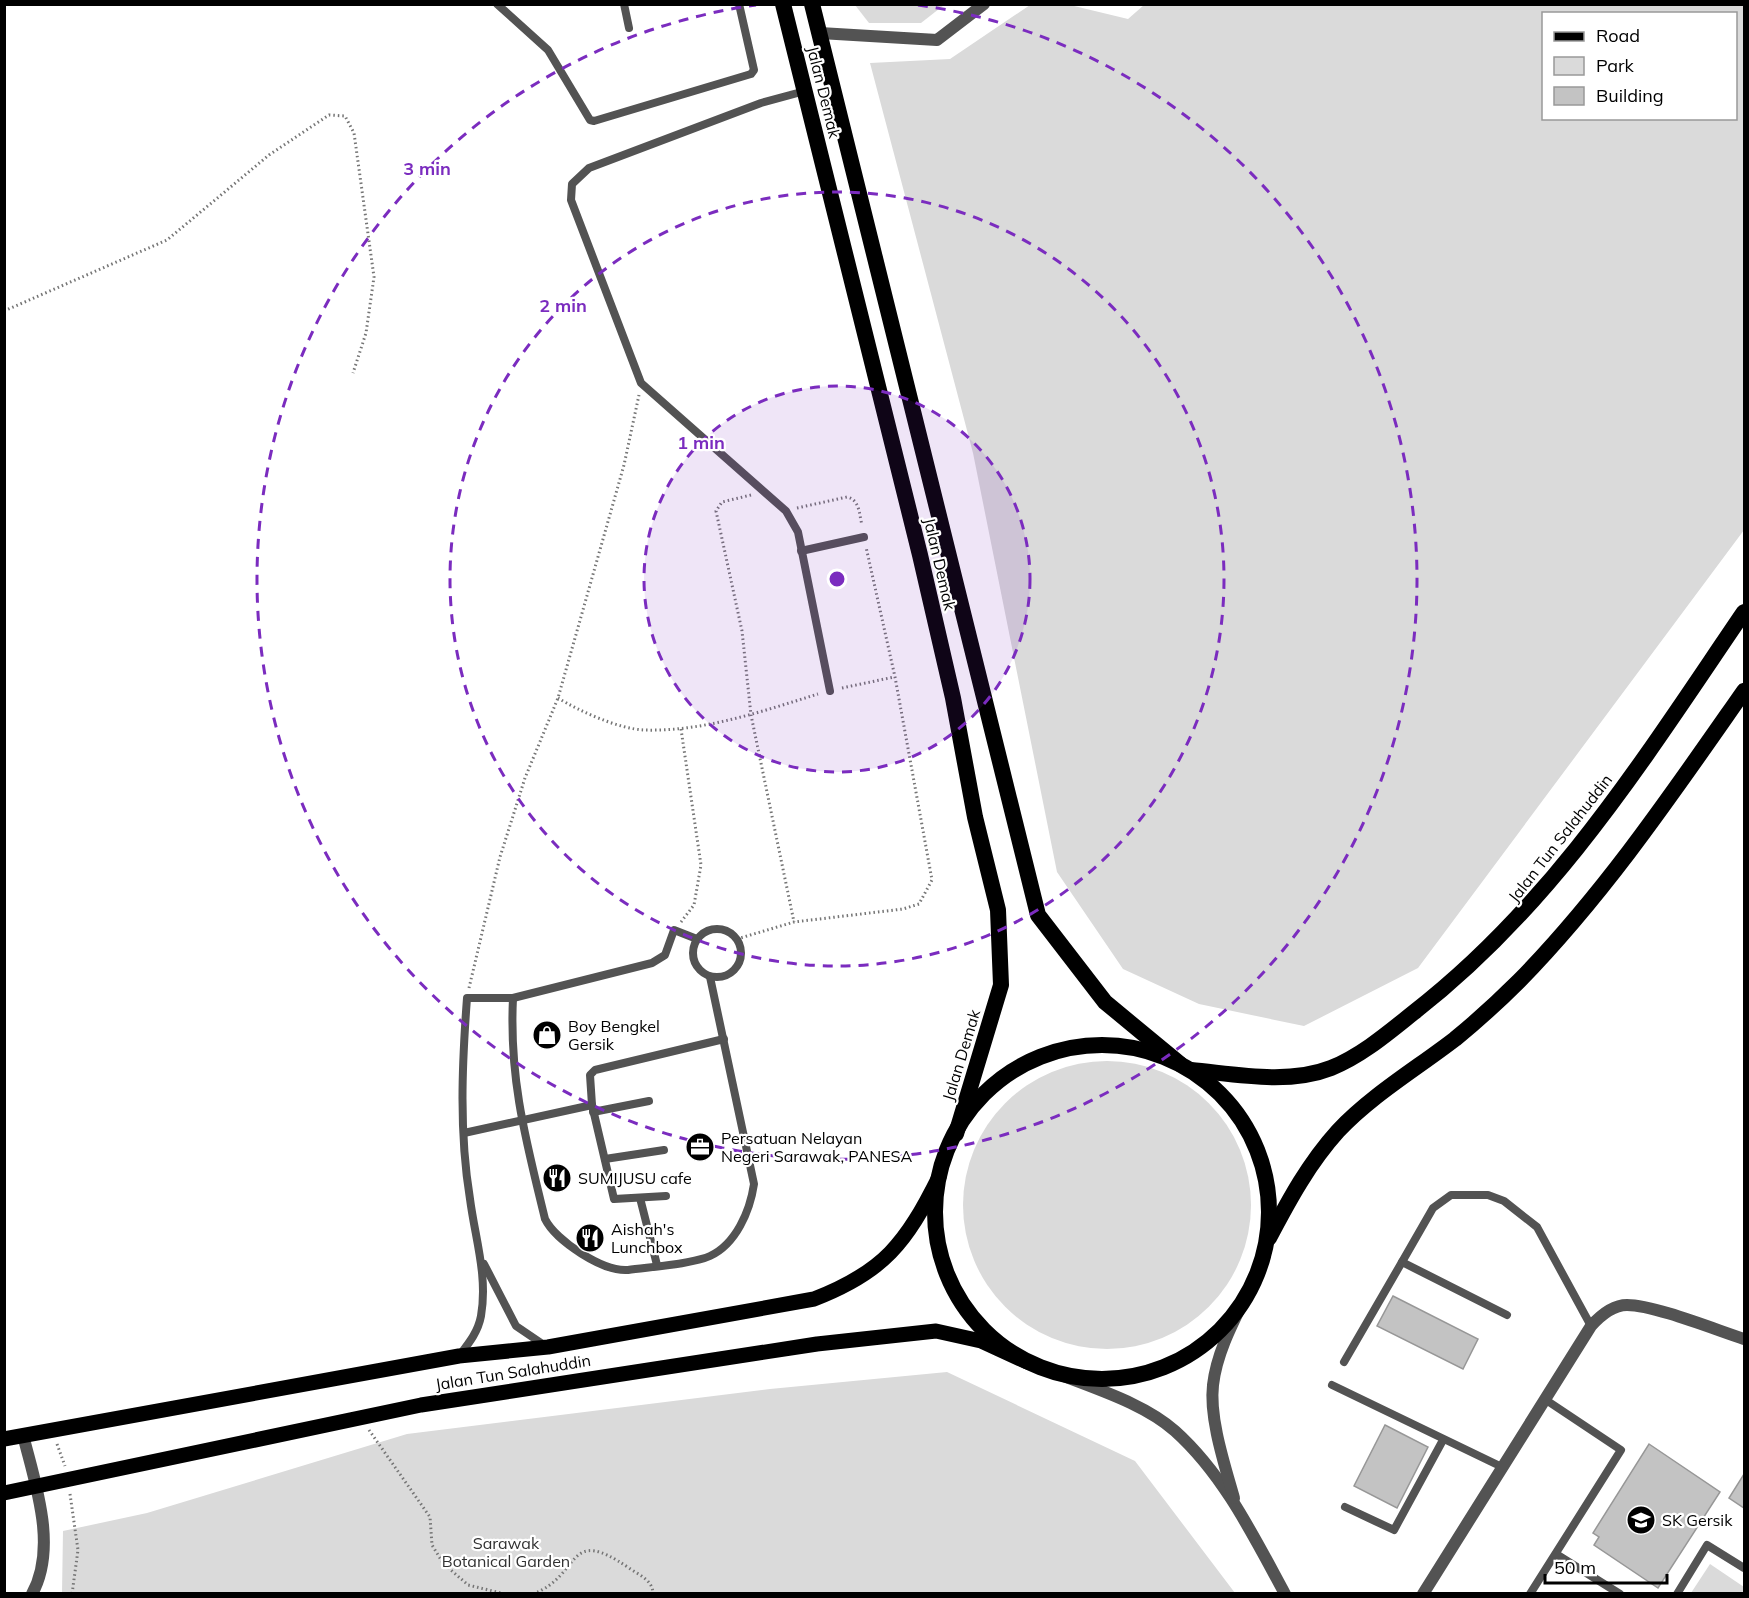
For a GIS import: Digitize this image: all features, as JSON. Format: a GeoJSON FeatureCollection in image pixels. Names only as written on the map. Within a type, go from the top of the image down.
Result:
{"type":"FeatureCollection","features":[{"type":"Feature","properties":{"kind":"highway","name":"Jalan Demak"},"geometry":{"type":"LineString","coordinates":[[783,4],[920,555],[953,698],[975,816],[998,910],[1001,984],[956,1134]]}},
{"type":"Feature","properties":{"kind":"highway","name":"Jalan Demak"},"geometry":{"type":"LineString","coordinates":[[813,4],[1038,915],[1105,1002],[1229,1103],[1255,1147],[1268,1196],[1264,1247]]}},
{"type":"Feature","properties":{"kind":"highway","name":"Jalan Tun Salahuddin"},"geometry":{"type":"LineString","coordinates":[[1185,1067],[1272,1077],[1303,1075],[1330,1069],[1370,1047],[1446,988],[1524,914],[1568,863],[1617,797],[1744,612]]}},
{"type":"Feature","properties":{"kind":"highway"},"geometry":{"type":"LineString","coordinates":[[1185,1067],[1153,1053],[1125,1047],[1096,1045],[1054,1053],[1027,1064],[997,1084],[971,1109],[956,1134],[939,1177],[936,1205],[937,1232],[942,1259],[952,1285],[966,1308],[983,1329],[1004,1347],[1027,1362],[1052,1371],[1090,1378],[1116,1378],[1167,1365],[1211,1337],[1238,1308],[1251,1286],[1264,1247],[1303,1178],[1338,1131],[1358,1112],[1457,1038],[1518,982],[1567,930],[1662,808],[1744,691]]}},
{"type":"Feature","properties":{"kind":"main road","name":"Jalan Tun Salahuddin"},"geometry":{"type":"LineString","coordinates":[[4,1438],[459,1356],[548,1347],[814,1299],[848,1286],[873,1270],[900,1244],[920,1215],[939,1177]]}},
{"type":"Feature","properties":{"kind":"main road","name":"Jalan Tun Salahuddin"},"geometry":{"type":"LineString","coordinates":[[4,1493],[421,1405],[817,1344],[936,1331],[981,1341],[1027,1362]]}},
{"type":"Feature","properties":{"kind":"street"},"geometry":{"type":"LineString","coordinates":[[820,33],[937,40],[984,4]]}},
{"type":"Feature","properties":{"kind":"street"},"geometry":{"type":"LineString","coordinates":[[1236,1505],[1218,1441],[1212,1386],[1230,1330],[1251,1286]]}},
{"type":"Feature","properties":{"kind":"street"},"geometry":{"type":"LineString","coordinates":[[1423,1593],[1591,1326],[1602,1314],[1625,1305],[1644,1308],[1744,1339]]}},
{"type":"Feature","properties":{"kind":"street"},"geometry":{"type":"LineString","coordinates":[[1052,1371],[1148,1413],[1174,1430],[1236,1505],[1285,1593]]}},
{"type":"Feature","properties":{"kind":"street"},"geometry":{"type":"LineString","coordinates":[[23,1435],[36,1487],[43,1566],[32,1593]]}},
{"type":"Feature","properties":{"kind":"lane"},"geometry":{"type":"LineString","coordinates":[[497,4],[548,50],[590,120],[594,121],[751,74],[754,70],[739,4]]}},
{"type":"Feature","properties":{"kind":"lane"},"geometry":{"type":"LineString","coordinates":[[624,4],[629,28]]}},
{"type":"Feature","properties":{"kind":"lane"},"geometry":{"type":"LineString","coordinates":[[805,91],[761,103],[589,168],[572,184],[571,200],[641,383],[786,511],[798,532],[830,691]]}},
{"type":"Feature","properties":{"kind":"lane"},"geometry":{"type":"LineString","coordinates":[[801,551],[864,537]]}},
{"type":"Feature","properties":{"kind":"lane"},"geometry":{"type":"LineString","coordinates":[[717,929],[725,930],[737,939],[740,947],[739,964],[727,975],[710,977],[697,968],[694,962],[692,954],[697,939],[702,934],[717,929]]}},
{"type":"Feature","properties":{"kind":"lane"},"geometry":{"type":"LineString","coordinates":[[459,1356],[476,1334],[481,1315],[482,1261],[470,1198],[461,1073],[467,998],[513,998],[652,963],[665,955],[674,930],[697,939]]}},
{"type":"Feature","properties":{"kind":"lane"},"geometry":{"type":"LineString","coordinates":[[513,998],[511,1056],[521,1122],[545,1219],[551,1230],[602,1266],[618,1271],[709,1257],[730,1242],[752,1199],[754,1184],[710,977]]}},
{"type":"Feature","properties":{"kind":"lane"},"geometry":{"type":"LineString","coordinates":[[666,1196],[614,1199],[593,1108],[589,1080],[595,1070],[724,1039]]}},
{"type":"Feature","properties":{"kind":"lane"},"geometry":{"type":"LineString","coordinates":[[464,1133],[593,1108],[649,1101]]}},
{"type":"Feature","properties":{"kind":"lane"},"geometry":{"type":"LineString","coordinates":[[605,1159],[664,1150]]}},
{"type":"Feature","properties":{"kind":"lane"},"geometry":{"type":"LineString","coordinates":[[1344,1362],[1433,1208],[1451,1195],[1469,1193],[1488,1195],[1504,1201],[1537,1227],[1591,1326]]}},
{"type":"Feature","properties":{"kind":"lane"},"geometry":{"type":"LineString","coordinates":[[640,1198],[657,1265]]}},
{"type":"Feature","properties":{"kind":"lane"},"geometry":{"type":"LineString","coordinates":[[482,1261],[516,1326],[533,1340],[548,1347]]}},
{"type":"Feature","properties":{"kind":"lane"},"geometry":{"type":"LineString","coordinates":[[1402,1262],[1507,1315]]}},
{"type":"Feature","properties":{"kind":"lane"},"geometry":{"type":"LineString","coordinates":[[1332,1385],[1502,1467]]}},
{"type":"Feature","properties":{"kind":"lane"},"geometry":{"type":"LineString","coordinates":[[1530,1593],[1621,1450],[1546,1400]]}},
{"type":"Feature","properties":{"kind":"lane"},"geometry":{"type":"LineString","coordinates":[[1345,1507],[1394,1530],[1443,1440]]}},
{"type":"Feature","properties":{"kind":"lane"},"geometry":{"type":"LineString","coordinates":[[1677,1593],[1707,1545],[1744,1568]]}},
{"type":"Feature","properties":{"kind":"lane"},"geometry":{"type":"LineString","coordinates":[[1556,1554],[1620,1593]]}},
{"type":"Feature","properties":{"kind":"path"},"geometry":{"type":"LineString","coordinates":[[4,311],[167,240],[269,155],[329,115],[345,116],[354,133],[374,277],[366,333],[353,373]]}},
{"type":"Feature","properties":{"kind":"path"},"geometry":{"type":"LineString","coordinates":[[467,998],[500,857],[525,778],[558,698],[624,465],[641,383]]}},
{"type":"Feature","properties":{"kind":"path"},"geometry":{"type":"LineString","coordinates":[[763,492],[722,501],[716,511],[742,631],[751,715],[794,922]]}},
{"type":"Feature","properties":{"kind":"path"},"geometry":{"type":"LineString","coordinates":[[737,939],[794,922],[903,909],[919,904],[932,880],[895,677],[857,503],[853,498],[847,497],[786,511]]}},
{"type":"Feature","properties":{"kind":"path"},"geometry":{"type":"LineString","coordinates":[[558,698],[606,720],[641,730],[681,729],[751,715],[830,691],[895,677]]}},
{"type":"Feature","properties":{"kind":"path"},"geometry":{"type":"LineString","coordinates":[[674,930],[694,905],[701,865],[681,729]]}},
{"type":"Feature","properties":{"kind":"path"},"geometry":{"type":"LineString","coordinates":[[361,1418],[430,1517],[432,1545],[443,1563],[468,1585],[505,1593]]}},
{"type":"Feature","properties":{"kind":"path"},"geometry":{"type":"LineString","coordinates":[[533,1593],[549,1586],[589,1549],[603,1551],[650,1582],[653,1593]]}},
{"type":"Feature","properties":{"kind":"green space"},"geometry":{"type":"Polygon","coordinates":[[[855,5],[944,5],[921,23],[869,23],[855,5]]]}},
{"type":"Feature","properties":{"kind":"green space"},"geometry":{"type":"Polygon","coordinates":[[[1030,5],[1070,5],[1128,19],[1144,5],[1744,5],[1744,530],[1418,968],[1304,1026],[1199,1004],[1123,969],[1057,872],[973,453],[870,63],[950,59],[1030,5]]]}},
{"type":"Feature","properties":{"kind":"green space"},"geometry":{"type":"Polygon","coordinates":[[[1107,1061],[1135,1064],[1162,1072],[1187,1085],[1209,1103],[1227,1125],[1240,1150],[1248,1177],[1251,1205],[1248,1233],[1240,1260],[1227,1285],[1209,1307],[1187,1325],[1162,1338],[1135,1346],[1107,1349],[1079,1346],[1052,1338],[1027,1325],[1005,1307],[987,1285],[974,1260],[966,1233],[963,1205],[966,1177],[974,1150],[987,1125],[1005,1103],[1027,1085],[1052,1072],[1079,1064],[1107,1061]]]}},
{"type":"Feature","properties":{"kind":"green space","name":"Sarawak Botanical Garden"},"geometry":{"type":"Polygon","coordinates":[[[947,1372],[1135,1461],[1235,1593],[62,1593],[63,1531],[147,1513],[407,1434],[770,1389],[947,1372]]]}},
{"type":"Feature","properties":{"kind":"green space"},"geometry":{"type":"Polygon","coordinates":[[[1710,1564],[1744,1587],[1744,1593],[1691,1593],[1710,1564]]]}},
{"type":"Feature","properties":{"kind":"building"},"geometry":{"type":"Polygon","coordinates":[[[1393,1296],[1478,1339],[1463,1369],[1377,1326],[1393,1296]]]}},
{"type":"Feature","properties":{"kind":"building"},"geometry":{"type":"Polygon","coordinates":[[[1385,1425],[1428,1447],[1397,1508],[1354,1486],[1385,1425]]]}},
{"type":"Feature","properties":{"kind":"building"},"geometry":{"type":"Polygon","coordinates":[[[1649,1444],[1720,1492],[1658,1588],[1594,1545],[1599,1537],[1593,1533],[1649,1444]]]}},
{"type":"Feature","properties":{"kind":"building"},"geometry":{"type":"Polygon","coordinates":[[[1744,1474],[1744,1508],[1729,1498],[1744,1474]]]}},
{"type":"Feature","properties":{"kind":"place","name":"Boy Bengkel Gersik"},"geometry":{"type":"Point","coordinates":[547,1035]}},
{"type":"Feature","properties":{"kind":"place","name":"Persatuan Nelayan Negeri Sarawak, PANESA"},"geometry":{"type":"Point","coordinates":[700,1147]}},
{"type":"Feature","properties":{"kind":"place","name":"SUMIJUSU cafe"},"geometry":{"type":"Point","coordinates":[557,1178]}},
{"type":"Feature","properties":{"kind":"place","name":"Aishah's Lunchbox"},"geometry":{"type":"Point","coordinates":[590,1238]}},
{"type":"Feature","properties":{"kind":"place","name":"SK Gersik"},"geometry":{"type":"Point","coordinates":[1641,1520]}}]}
